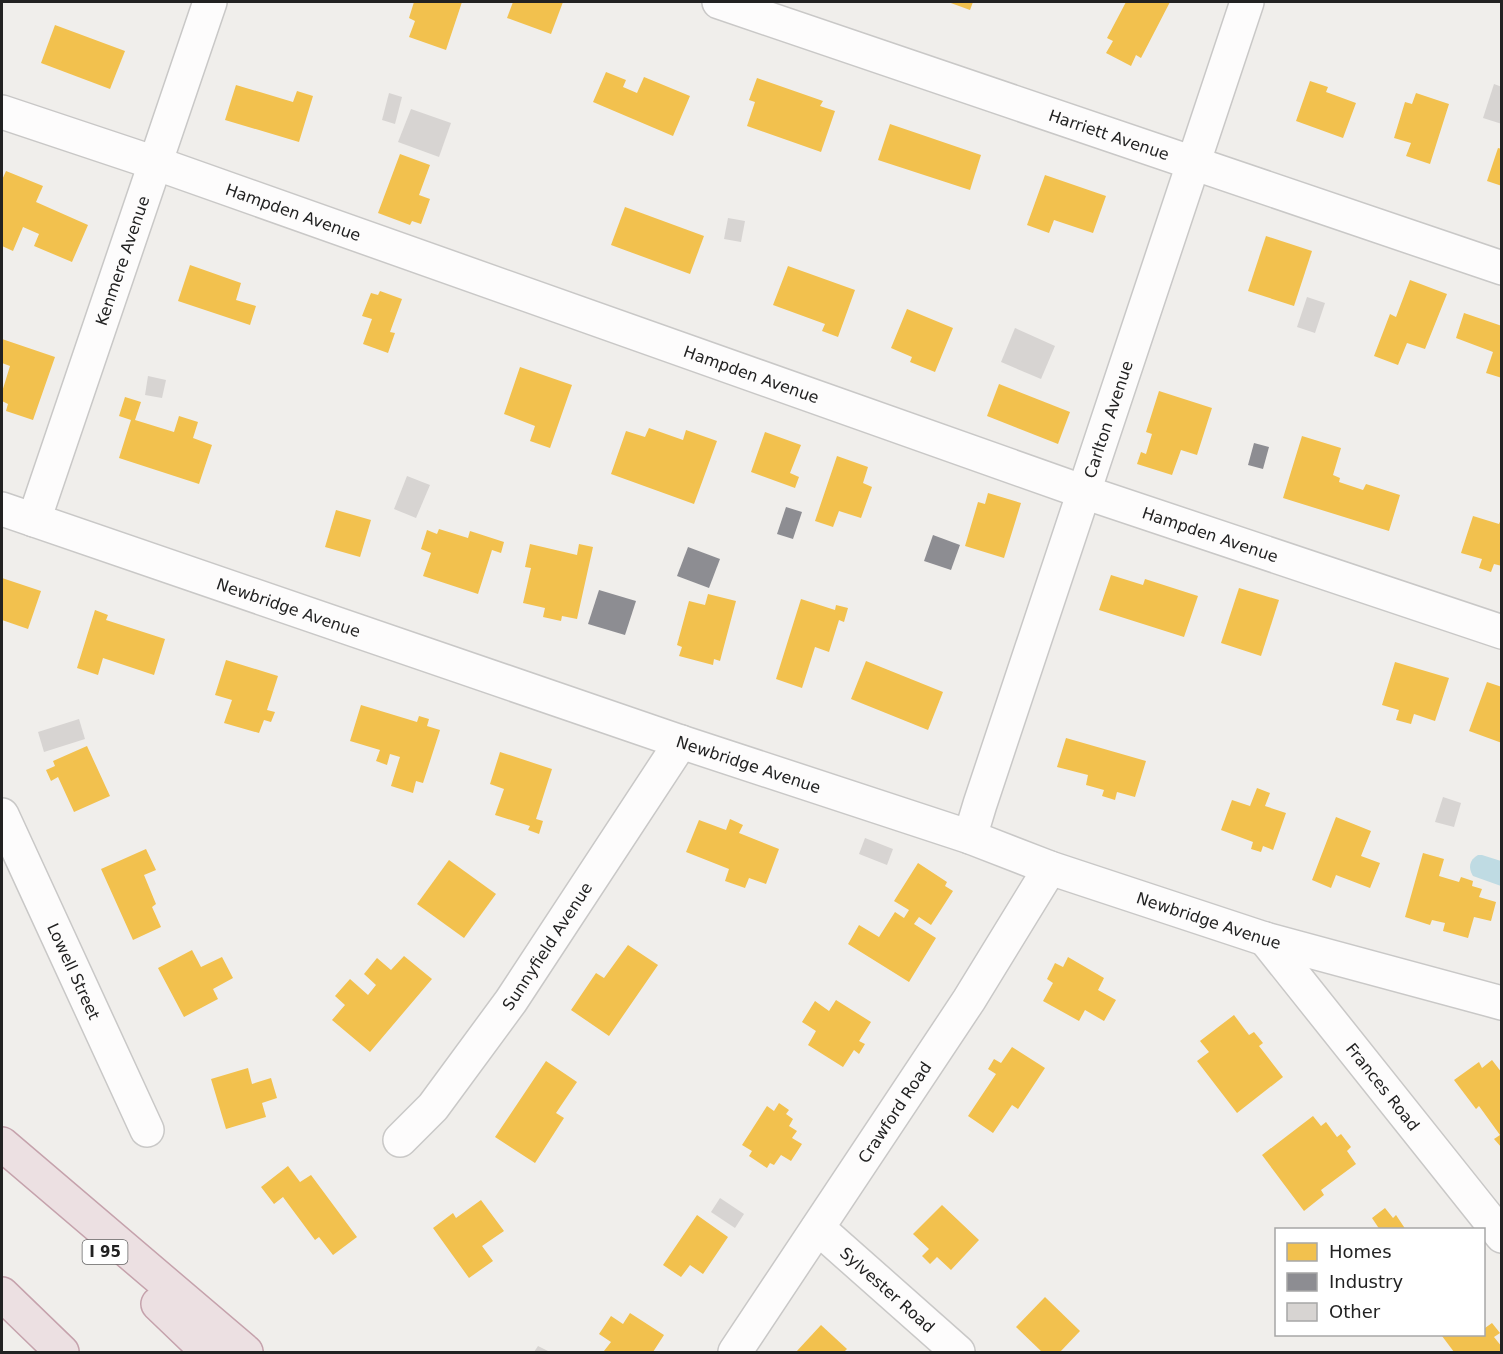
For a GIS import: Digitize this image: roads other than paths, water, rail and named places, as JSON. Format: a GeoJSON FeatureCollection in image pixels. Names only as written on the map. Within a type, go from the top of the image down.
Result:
{"type":"FeatureCollection","features":[{"type":"Feature","properties":{"kind":"highway"},"geometry":{"type":"LineString","coordinates":[[2,1144],[246,1353]]}},
{"type":"Feature","properties":{"kind":"highway","name":"I 95"},"geometry":{"type":"LineString","coordinates":[[2,1151],[208,1353]]}},
{"type":"Feature","properties":{"kind":"highway"},"geometry":{"type":"LineString","coordinates":[[2,1294],[62,1353]]}},
{"type":"Feature","properties":{"kind":"street","name":"Kenmere Avenue"},"geometry":{"type":"LineString","coordinates":[[34,520],[210,2]]}},
{"type":"Feature","properties":{"kind":"street","name":"Harriett Avenue"},"geometry":{"type":"LineString","coordinates":[[719,2],[1502,268]]}},
{"type":"Feature","properties":{"kind":"street","name":"Carlton Avenue"},"geometry":{"type":"LineString","coordinates":[[970,837],[1247,2]]}},
{"type":"Feature","properties":{"kind":"street","name":"Hampden Avenue"},"geometry":{"type":"LineString","coordinates":[[2,112],[155,163],[1084,492],[1502,632]]}},
{"type":"Feature","properties":{"kind":"street","name":"Newbridge Avenue"},"geometry":{"type":"LineString","coordinates":[[2,509],[681,742],[970,837],[1050,868],[1265,939],[1502,1003]]}},
{"type":"Feature","properties":{"kind":"street","name":"Sunnyfield Avenue"},"geometry":{"type":"LineString","coordinates":[[400,1140],[433,1107],[512,1001],[681,742]]}},
{"type":"Feature","properties":{"kind":"street","name":"Lowell Street"},"geometry":{"type":"LineString","coordinates":[[2,815],[147,1130]]}},
{"type":"Feature","properties":{"kind":"street","name":"Crawford Road"},"geometry":{"type":"LineString","coordinates":[[735,1353],[969,1000],[1050,868]]}},
{"type":"Feature","properties":{"kind":"street","name":"Frances Road"},"geometry":{"type":"LineString","coordinates":[[1265,939],[1502,1236]]}},
{"type":"Feature","properties":{"kind":"street","name":"Sylvester Road"},"geometry":{"type":"LineString","coordinates":[[818,1228],[958,1353]]}},
{"type":"Feature","properties":{"kind":"water"},"geometry":{"type":"Polygon","coordinates":[[[1478,855],[1501,861],[1501,886],[1473,876],[1470,864],[1478,855]]]}}]}
